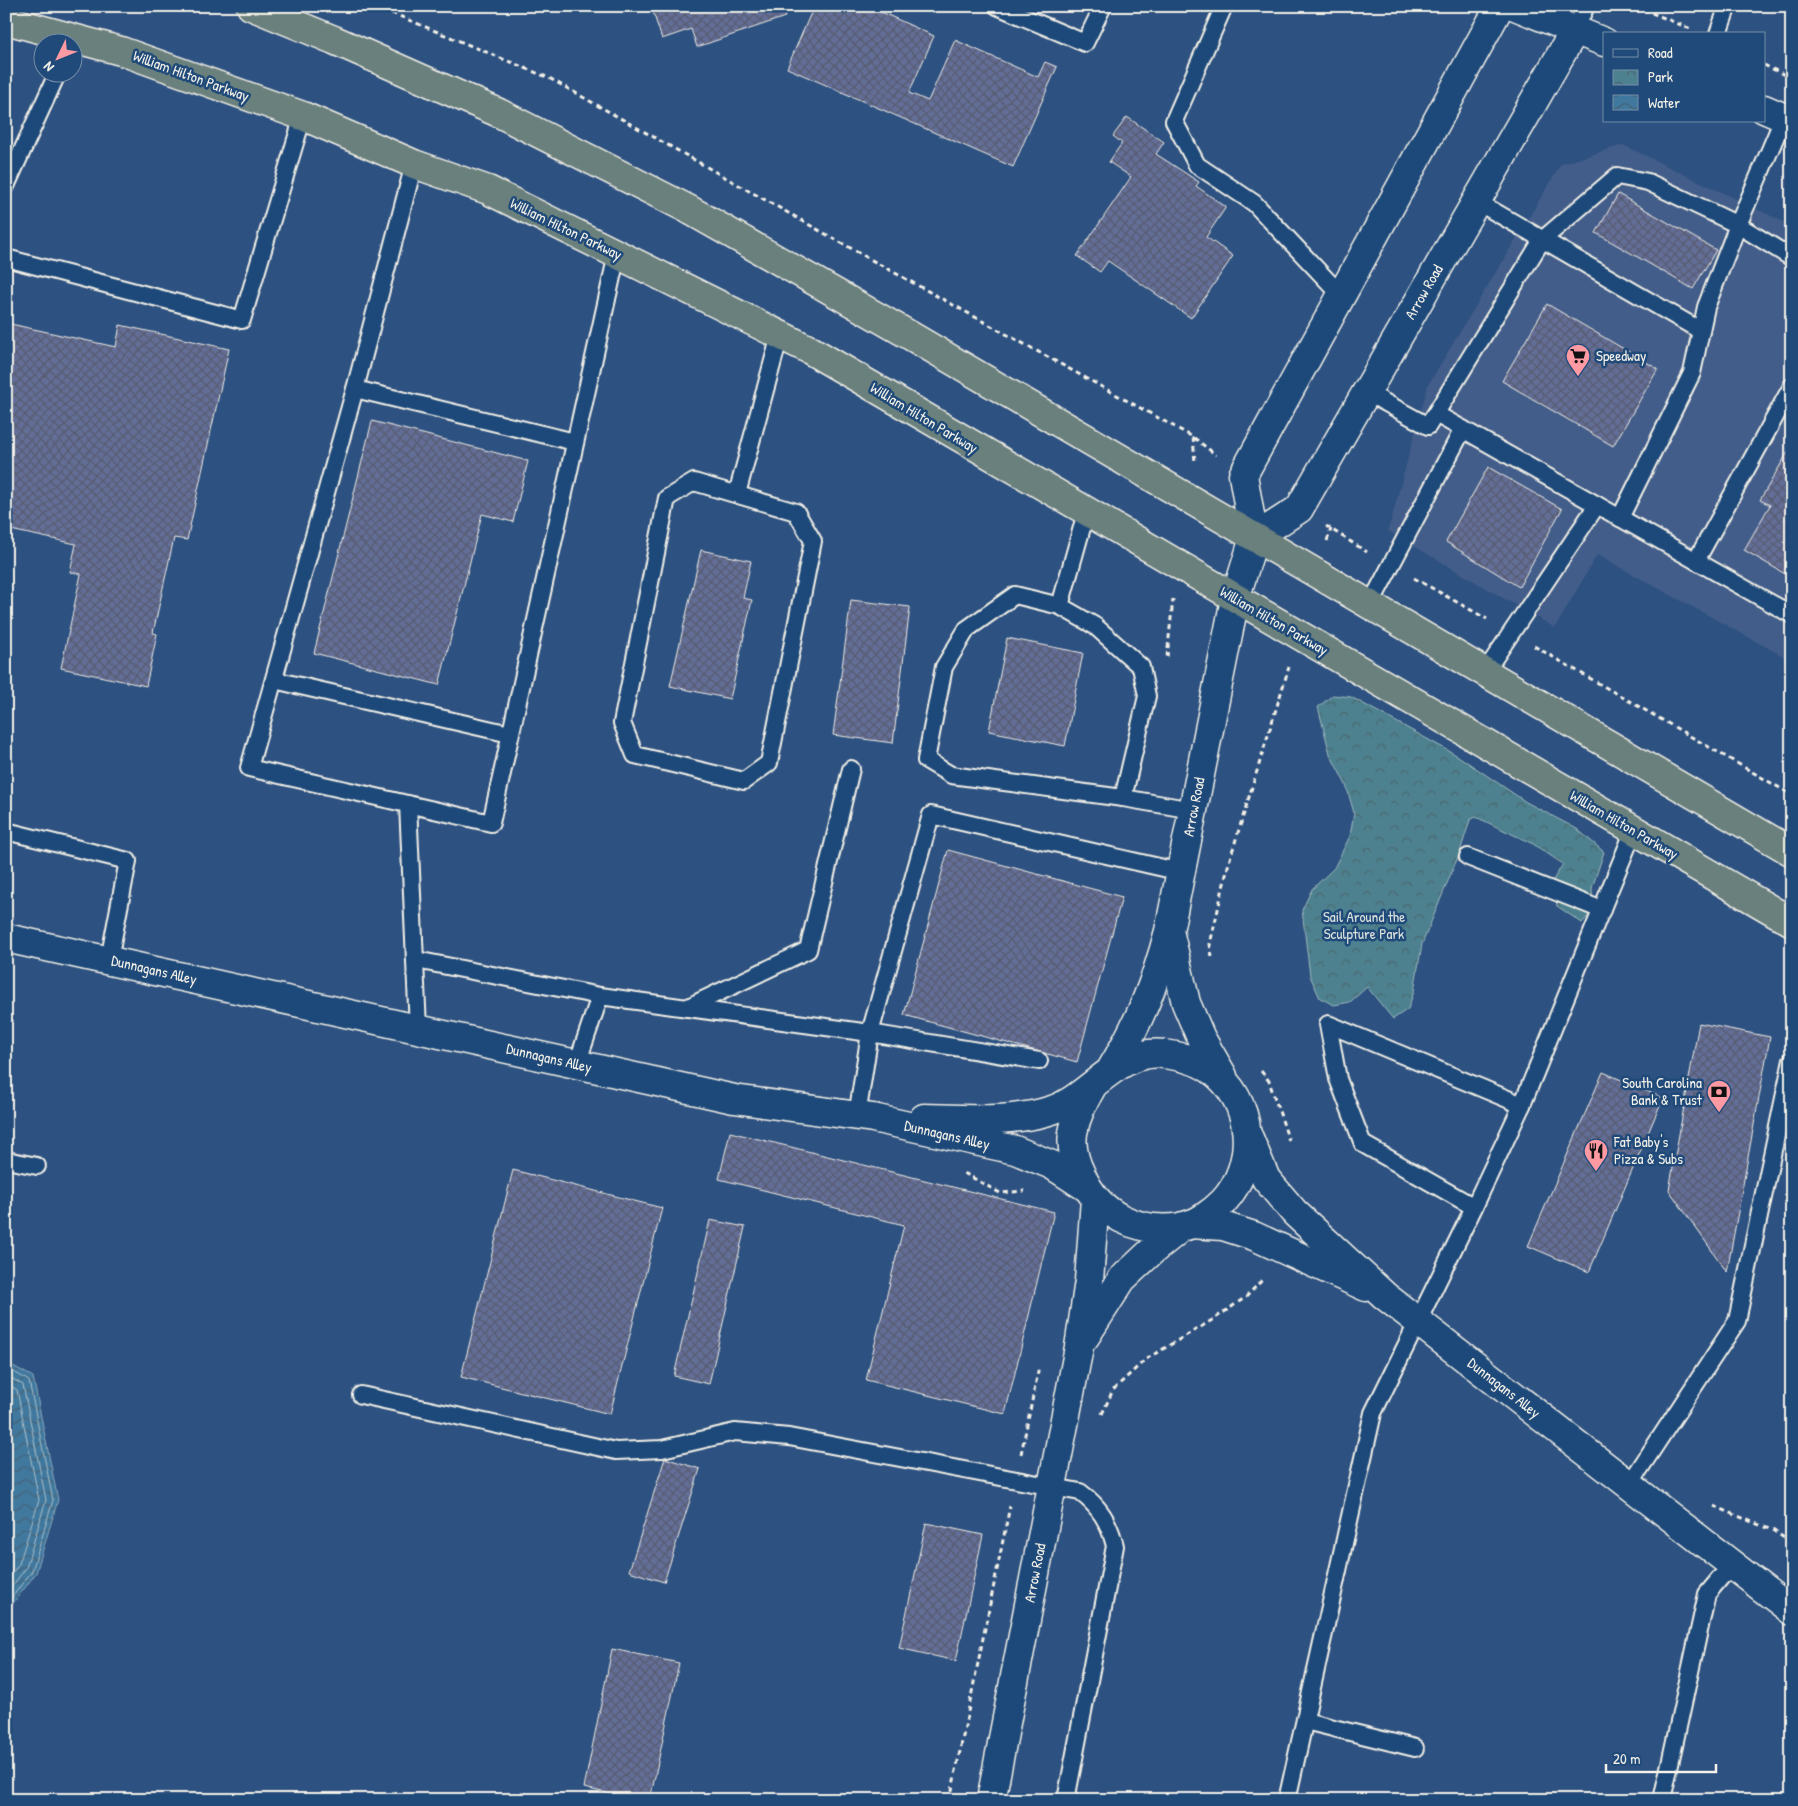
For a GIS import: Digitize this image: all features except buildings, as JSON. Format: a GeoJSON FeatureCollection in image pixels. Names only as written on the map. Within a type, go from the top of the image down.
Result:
{"type":"FeatureCollection","features":[{"type":"Feature","properties":{"kind":"highway"},"geometry":{"type":"LineString","coordinates":[[252,6],[499,113],[688,209],[920,341],[1792,852]]}},
{"type":"Feature","properties":{"kind":"highway","name":"William Hilton Parkway"},"geometry":{"type":"LineString","coordinates":[[6,20],[44,32]]}},
{"type":"Feature","properties":{"kind":"highway","name":"William Hilton Parkway"},"geometry":{"type":"LineString","coordinates":[[82,43],[121,51],[303,116],[414,164],[488,190],[819,355],[1792,922]]}},
{"type":"Feature","properties":{"kind":"street"},"geometry":{"type":"LineString","coordinates":[[1243,475],[1500,6]]}},
{"type":"Feature","properties":{"kind":"street"},"geometry":{"type":"LineString","coordinates":[[1515,6],[1580,18],[1603,41]]}},
{"type":"Feature","properties":{"kind":"street","name":"Arrow Road"},"geometry":{"type":"LineString","coordinates":[[1254,538],[1299,509],[1580,18]]}},
{"type":"Feature","properties":{"kind":"street","name":"Arrow Road"},"geometry":{"type":"LineString","coordinates":[[1103,1076],[1136,1028],[1158,973],[1169,931],[1235,599],[1254,538],[1243,475]]}},
{"type":"Feature","properties":{"kind":"street"},"geometry":{"type":"LineString","coordinates":[[1169,931],[1186,1003],[1201,1038],[1242,1110],[1248,1136],[1245,1164],[1234,1190],[1215,1210],[1187,1225]]}},
{"type":"Feature","properties":{"kind":"street","name":"Dunnagans Alley"},"geometry":{"type":"LineString","coordinates":[[6,938],[734,1099],[865,1117],[1014,1150],[1052,1165],[1091,1193]]}},
{"type":"Feature","properties":{"kind":"street"},"geometry":{"type":"LineString","coordinates":[[865,1117],[998,1119],[1053,1110],[1103,1076],[1136,1057],[1161,1053],[1187,1058],[1210,1069],[1229,1088]]}},
{"type":"Feature","properties":{"kind":"street"},"geometry":{"type":"LineString","coordinates":[[1103,1076],[1079,1109],[1073,1135],[1075,1162],[1091,1193],[1113,1215],[1135,1225],[1159,1229],[1187,1225],[1223,1226],[1254,1236],[1385,1296]]}},
{"type":"Feature","properties":{"kind":"street","name":"Dunnagans Alley"},"geometry":{"type":"LineString","coordinates":[[1248,1136],[1266,1180],[1295,1213],[1385,1296],[1792,1611]]}},
{"type":"Feature","properties":{"kind":"street","name":"Arrow Road"},"geometry":{"type":"LineString","coordinates":[[991,1800],[1079,1347],[1090,1281],[1091,1193]]}},
{"type":"Feature","properties":{"kind":"street","name":"Arrow Road"},"geometry":{"type":"LineString","coordinates":[[1079,1347],[1122,1279],[1152,1251],[1187,1225]]}},
{"type":"Feature","properties":{"kind":"lane"},"geometry":{"type":"LineString","coordinates":[[997,6],[1085,43],[1103,6]]}},
{"type":"Feature","properties":{"kind":"lane"},"geometry":{"type":"LineString","coordinates":[[1224,6],[1174,121],[1196,165],[1254,203],[1341,296]]}},
{"type":"Feature","properties":{"kind":"lane"},"geometry":{"type":"LineString","coordinates":[[1719,32],[1726,10],[1725,6]]}},
{"type":"Feature","properties":{"kind":"lane"},"geometry":{"type":"LineString","coordinates":[[6,186],[53,82]]}},
{"type":"Feature","properties":{"kind":"lane"},"geometry":{"type":"LineString","coordinates":[[6,258],[242,320],[303,116]]}},
{"type":"Feature","properties":{"kind":"lane"},"geometry":{"type":"LineString","coordinates":[[1620,518],[1692,373],[1706,307],[1780,116]]}},
{"type":"Feature","properties":{"kind":"lane"},"geometry":{"type":"LineString","coordinates":[[414,164],[355,389],[249,768],[491,823],[617,254]]}},
{"type":"Feature","properties":{"kind":"lane"},"geometry":{"type":"LineString","coordinates":[[1366,392],[1428,426],[1542,240],[1617,176],[1648,182],[1738,225],[1792,258]]}},
{"type":"Feature","properties":{"kind":"lane"},"geometry":{"type":"LineString","coordinates":[[1476,201],[1701,331]]}},
{"type":"Feature","properties":{"kind":"lane"},"geometry":{"type":"LineString","coordinates":[[737,494],[780,335]]}},
{"type":"Feature","properties":{"kind":"lane"},"geometry":{"type":"LineString","coordinates":[[1696,561],[1792,386]]}},
{"type":"Feature","properties":{"kind":"lane"},"geometry":{"type":"LineString","coordinates":[[355,389],[575,442]]}},
{"type":"Feature","properties":{"kind":"lane"},"geometry":{"type":"LineString","coordinates":[[1436,414],[1792,615]]}},
{"type":"Feature","properties":{"kind":"lane"},"geometry":{"type":"LineString","coordinates":[[1370,606],[1463,430]]}},
{"type":"Feature","properties":{"kind":"lane"},"geometry":{"type":"LineString","coordinates":[[694,482],[737,494],[796,512],[813,541],[768,763],[744,781],[635,755],[622,723],[667,498],[694,482]]}},
{"type":"Feature","properties":{"kind":"lane"},"geometry":{"type":"LineString","coordinates":[[1485,672],[1510,632],[1598,505]]}},
{"type":"Feature","properties":{"kind":"lane"},"geometry":{"type":"LineString","coordinates":[[1060,606],[1086,512]]}},
{"type":"Feature","properties":{"kind":"lane"},"geometry":{"type":"LineString","coordinates":[[1123,798],[1147,696],[1141,667],[1095,626],[1060,606],[1016,595],[967,630],[944,667],[926,760],[951,775],[1123,798],[1193,810]]}},
{"type":"Feature","properties":{"kind":"lane"},"geometry":{"type":"LineString","coordinates":[[274,680],[510,734]]}},
{"type":"Feature","properties":{"kind":"lane"},"geometry":{"type":"LineString","coordinates":[[686,1008],[808,950],[851,769]]}},
{"type":"Feature","properties":{"kind":"lane"},"geometry":{"type":"LineString","coordinates":[[408,804],[418,1029]]}},
{"type":"Feature","properties":{"kind":"lane"},"geometry":{"type":"LineString","coordinates":[[865,1117],[870,1032],[931,815],[1181,872]]}},
{"type":"Feature","properties":{"kind":"lane"},"geometry":{"type":"LineString","coordinates":[[1287,1800],[1373,1413],[1522,1105],[1634,830]]}},
{"type":"Feature","properties":{"kind":"lane"},"geometry":{"type":"LineString","coordinates":[[6,831],[128,861],[110,960]]}},
{"type":"Feature","properties":{"kind":"lane"},"geometry":{"type":"LineString","coordinates":[[1468,857],[1602,910]]}},
{"type":"Feature","properties":{"kind":"lane"},"geometry":{"type":"LineString","coordinates":[[416,960],[600,996],[870,1032],[1039,1061]]}},
{"type":"Feature","properties":{"kind":"lane"},"geometry":{"type":"LineString","coordinates":[[577,1064],[600,996]]}},
{"type":"Feature","properties":{"kind":"lane"},"geometry":{"type":"LineString","coordinates":[[1474,1207],[1363,1144],[1338,1079],[1328,1024],[1522,1105]]}},
{"type":"Feature","properties":{"kind":"lane"},"geometry":{"type":"LineString","coordinates":[[1629,1485],[1737,1321],[1792,1060]]}},
{"type":"Feature","properties":{"kind":"lane"},"geometry":{"type":"LineString","coordinates":[[6,1160],[37,1166]]}},
{"type":"Feature","properties":{"kind":"lane"},"geometry":{"type":"LineString","coordinates":[[361,1394],[616,1451],[662,1449],[735,1432],[789,1437],[1080,1492],[1094,1502],[1109,1524],[1115,1546],[1066,1800]]}},
{"type":"Feature","properties":{"kind":"lane"},"geometry":{"type":"LineString","coordinates":[[1662,1800],[1707,1594],[1732,1564]]}},
{"type":"Feature","properties":{"kind":"lane"},"geometry":{"type":"LineString","coordinates":[[1304,1721],[1416,1748]]}},
{"type":"Feature","properties":{"kind":"path"},"geometry":{"type":"LineString","coordinates":[[375,6],[549,78],[1193,438],[1243,475]]}},
{"type":"Feature","properties":{"kind":"path"},"geometry":{"type":"LineString","coordinates":[[1635,6],[1692,30]]}},
{"type":"Feature","properties":{"kind":"path"},"geometry":{"type":"LineString","coordinates":[[1766,66],[1792,78]]}},
{"type":"Feature","properties":{"kind":"path"},"geometry":{"type":"LineString","coordinates":[[1299,509],[1391,565],[1792,795]]}},
{"type":"Feature","properties":{"kind":"path"},"geometry":{"type":"LineString","coordinates":[[1317,575],[1331,529]]}},
{"type":"Feature","properties":{"kind":"path"},"geometry":{"type":"LineString","coordinates":[[1212,962],[1210,944],[1229,862],[1298,635]]}},
{"type":"Feature","properties":{"kind":"path"},"geometry":{"type":"LineString","coordinates":[[1257,1067],[1270,1080],[1291,1151]]}},
{"type":"Feature","properties":{"kind":"path"},"geometry":{"type":"LineString","coordinates":[[1100,1417],[1113,1390],[1146,1359],[1214,1320],[1246,1297],[1267,1274],[1281,1249]]}},
{"type":"Feature","properties":{"kind":"path"},"geometry":{"type":"LineString","coordinates":[[1711,1505],[1774,1532],[1792,1543]]}},
{"type":"Feature","properties":{"kind":"shaded area"},"geometry":{"type":"Polygon","coordinates":[[[1623,145],[1792,226],[1792,661],[1597,555],[1555,628],[1388,531],[1428,385],[1561,164],[1623,145]]]}},
{"type":"Feature","properties":{"kind":"green space","name":"Sail Around the Sculpture Park"},"geometry":{"type":"Polygon","coordinates":[[[1333,695],[1351,697],[1458,756],[1526,802],[1577,829],[1604,852],[1592,888],[1593,911],[1582,923],[1557,906],[1553,880],[1563,864],[1533,844],[1476,817],[1470,820],[1460,852],[1422,944],[1414,991],[1408,1009],[1393,1019],[1367,987],[1350,1002],[1334,1005],[1320,998],[1310,976],[1302,910],[1312,889],[1334,868],[1350,836],[1354,813],[1346,785],[1330,754],[1318,707],[1333,695]]]}},
{"type":"Feature","properties":{"kind":"water"},"geometry":{"type":"Polygon","coordinates":[[[6,1362],[33,1377],[58,1500],[36,1573],[6,1613],[6,1362]]]}},
{"type":"Feature","properties":{"kind":"place","name":"Speedway"},"geometry":{"type":"Point","coordinates":[1578,377]}},
{"type":"Feature","properties":{"kind":"place","name":"South Carolina Bank & Trust"},"geometry":{"type":"Point","coordinates":[1719,1113]}},
{"type":"Feature","properties":{"kind":"place","name":"Fat Baby's Pizza & Subs"},"geometry":{"type":"Point","coordinates":[1596,1172]}}]}
